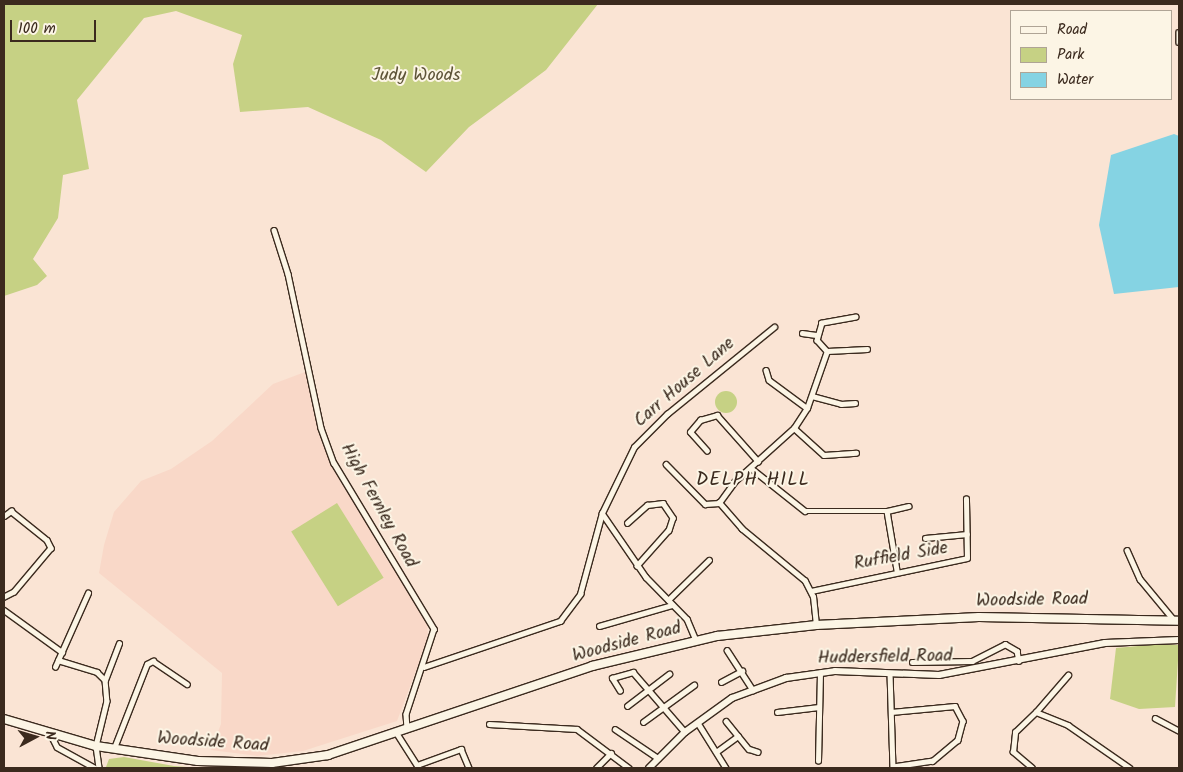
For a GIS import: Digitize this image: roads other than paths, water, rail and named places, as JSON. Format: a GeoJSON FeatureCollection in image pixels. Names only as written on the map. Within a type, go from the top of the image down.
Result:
{"type":"FeatureCollection","features":[{"type":"Feature","properties":{"kind":"main road","name":"Woodside Road"},"geometry":{"type":"LineString","coordinates":[[96,746],[198,761],[272,763],[328,755],[592,666],[696,640],[816,625],[979,617],[1177,620]]}},
{"type":"Feature","properties":{"kind":"main road","name":"Huddersfield Road"},"geometry":{"type":"LineString","coordinates":[[649,768],[685,732],[732,698],[786,678],[820,674],[890,673],[939,675],[1105,643],[1179,640]]}},
{"type":"Feature","properties":{"kind":"main road"},"geometry":{"type":"LineString","coordinates":[[4,719],[51,735],[96,746]]}},
{"type":"Feature","properties":{"kind":"street"},"geometry":{"type":"LineString","coordinates":[[1179,32],[1179,42]]}},
{"type":"Feature","properties":{"kind":"street","name":"High Fernley Road"},"geometry":{"type":"LineString","coordinates":[[274,230],[288,274],[321,428],[334,463],[434,629],[424,667],[406,714],[408,728]]}},
{"type":"Feature","properties":{"kind":"street"},"geometry":{"type":"LineString","coordinates":[[816,335],[822,323],[856,317]]}},
{"type":"Feature","properties":{"kind":"street","name":"Carr House Lane"},"geometry":{"type":"LineString","coordinates":[[424,667],[560,622],[580,594],[602,513],[626,461],[643,435],[774,327]]}},
{"type":"Feature","properties":{"kind":"street"},"geometry":{"type":"LineString","coordinates":[[802,333],[816,335],[827,351]]}},
{"type":"Feature","properties":{"kind":"street"},"geometry":{"type":"LineString","coordinates":[[827,351],[867,349]]}},
{"type":"Feature","properties":{"kind":"street"},"geometry":{"type":"LineString","coordinates":[[719,503],[734,482],[752,468],[794,428],[807,408],[827,351]]}},
{"type":"Feature","properties":{"kind":"street"},"geometry":{"type":"LineString","coordinates":[[766,370],[780,390],[807,408]]}},
{"type":"Feature","properties":{"kind":"street"},"geometry":{"type":"LineString","coordinates":[[812,396],[841,404],[855,402]]}},
{"type":"Feature","properties":{"kind":"street"},"geometry":{"type":"LineString","coordinates":[[707,451],[690,432],[700,420],[717,415],[758,461]]}},
{"type":"Feature","properties":{"kind":"street"},"geometry":{"type":"LineString","coordinates":[[794,428],[824,455],[856,453]]}},
{"type":"Feature","properties":{"kind":"street"},"geometry":{"type":"LineString","coordinates":[[666,464],[705,504],[719,503],[811,591],[816,625]]}},
{"type":"Feature","properties":{"kind":"street"},"geometry":{"type":"LineString","coordinates":[[752,468],[805,511],[888,511],[908,506]]}},
{"type":"Feature","properties":{"kind":"street","name":"Ruffield Side"},"geometry":{"type":"LineString","coordinates":[[811,591],[897,570],[967,558],[966,499]]}},
{"type":"Feature","properties":{"kind":"street"},"geometry":{"type":"LineString","coordinates":[[627,523],[647,505],[662,502],[673,518],[669,530],[637,566]]}},
{"type":"Feature","properties":{"kind":"street"},"geometry":{"type":"LineString","coordinates":[[4,516],[12,511],[50,548],[14,592],[4,597]]}},
{"type":"Feature","properties":{"kind":"street"},"geometry":{"type":"LineString","coordinates":[[888,511],[897,570]]}},
{"type":"Feature","properties":{"kind":"street"},"geometry":{"type":"LineString","coordinates":[[602,513],[637,566],[687,619],[696,640]]}},
{"type":"Feature","properties":{"kind":"street"},"geometry":{"type":"LineString","coordinates":[[925,538],[968,534]]}},
{"type":"Feature","properties":{"kind":"street"},"geometry":{"type":"LineString","coordinates":[[1126,550],[1140,579],[1177,620]]}},
{"type":"Feature","properties":{"kind":"street"},"geometry":{"type":"LineString","coordinates":[[668,600],[709,560]]}},
{"type":"Feature","properties":{"kind":"street"},"geometry":{"type":"LineString","coordinates":[[55,667],[88,593]]}},
{"type":"Feature","properties":{"kind":"street"},"geometry":{"type":"LineString","coordinates":[[599,626],[672,605]]}},
{"type":"Feature","properties":{"kind":"street"},"geometry":{"type":"LineString","coordinates":[[4,610],[62,652]]}},
{"type":"Feature","properties":{"kind":"street"},"geometry":{"type":"LineString","coordinates":[[99,768],[96,746],[107,701],[105,680],[119,644]]}},
{"type":"Feature","properties":{"kind":"street"},"geometry":{"type":"LineString","coordinates":[[912,662],[972,661],[1005,644],[1017,651],[1018,661]]}},
{"type":"Feature","properties":{"kind":"street"},"geometry":{"type":"LineString","coordinates":[[727,650],[753,690]]}},
{"type":"Feature","properties":{"kind":"street"},"geometry":{"type":"LineString","coordinates":[[58,660],[97,672],[105,680]]}},
{"type":"Feature","properties":{"kind":"street"},"geometry":{"type":"LineString","coordinates":[[114,748],[147,664],[153,661],[186,684]]}},
{"type":"Feature","properties":{"kind":"street"},"geometry":{"type":"LineString","coordinates":[[721,682],[742,671]]}},
{"type":"Feature","properties":{"kind":"street"},"geometry":{"type":"LineString","coordinates":[[620,691],[612,678],[633,672],[685,732]]}},
{"type":"Feature","properties":{"kind":"street"},"geometry":{"type":"LineString","coordinates":[[890,673],[891,712],[893,768],[933,761],[958,740],[963,721],[954,706],[891,712]]}},
{"type":"Feature","properties":{"kind":"street"},"geometry":{"type":"LineString","coordinates":[[627,706],[669,674]]}},
{"type":"Feature","properties":{"kind":"street"},"geometry":{"type":"LineString","coordinates":[[818,761],[820,674]]}},
{"type":"Feature","properties":{"kind":"street"},"geometry":{"type":"LineString","coordinates":[[1032,768],[1013,752],[1015,732],[1036,712],[1068,675]]}},
{"type":"Feature","properties":{"kind":"street"},"geometry":{"type":"LineString","coordinates":[[643,722],[662,706],[694,685]]}},
{"type":"Feature","properties":{"kind":"street"},"geometry":{"type":"LineString","coordinates":[[777,712],[819,707]]}},
{"type":"Feature","properties":{"kind":"street"},"geometry":{"type":"LineString","coordinates":[[1036,712],[1068,724],[1130,768]]}},
{"type":"Feature","properties":{"kind":"street"},"geometry":{"type":"LineString","coordinates":[[1155,718],[1179,731]]}},
{"type":"Feature","properties":{"kind":"street"},"geometry":{"type":"LineString","coordinates":[[726,721],[749,749],[758,752]]}},
{"type":"Feature","properties":{"kind":"street"},"geometry":{"type":"LineString","coordinates":[[698,723],[726,768]]}},
{"type":"Feature","properties":{"kind":"street"},"geometry":{"type":"LineString","coordinates":[[489,724],[565,726],[611,754],[629,768]]}},
{"type":"Feature","properties":{"kind":"street"},"geometry":{"type":"LineString","coordinates":[[615,729],[658,758]]}},
{"type":"Feature","properties":{"kind":"street"},"geometry":{"type":"LineString","coordinates":[[396,732],[418,766],[461,749],[469,768]]}},
{"type":"Feature","properties":{"kind":"street"},"geometry":{"type":"LineString","coordinates":[[51,735],[57,747],[95,768]]}},
{"type":"Feature","properties":{"kind":"street"},"geometry":{"type":"LineString","coordinates":[[716,752],[738,736]]}},
{"type":"Feature","properties":{"kind":"street"},"geometry":{"type":"LineString","coordinates":[[596,768],[611,754]]}},
{"type":"Feature","properties":{"kind":"water"},"geometry":{"type":"Polygon","coordinates":[[[1174,134],[1179,136],[1179,287],[1114,294],[1099,225],[1111,155],[1174,134]]]}},
{"type":"Feature","properties":{"kind":"district","name":"DELPH HILL"},"geometry":{"type":"Point","coordinates":[753,481]}},
{"type":"Feature","properties":{"kind":"park label","name":"Judy Woods"},"geometry":{"type":"Point","coordinates":[416,76]}}]}
